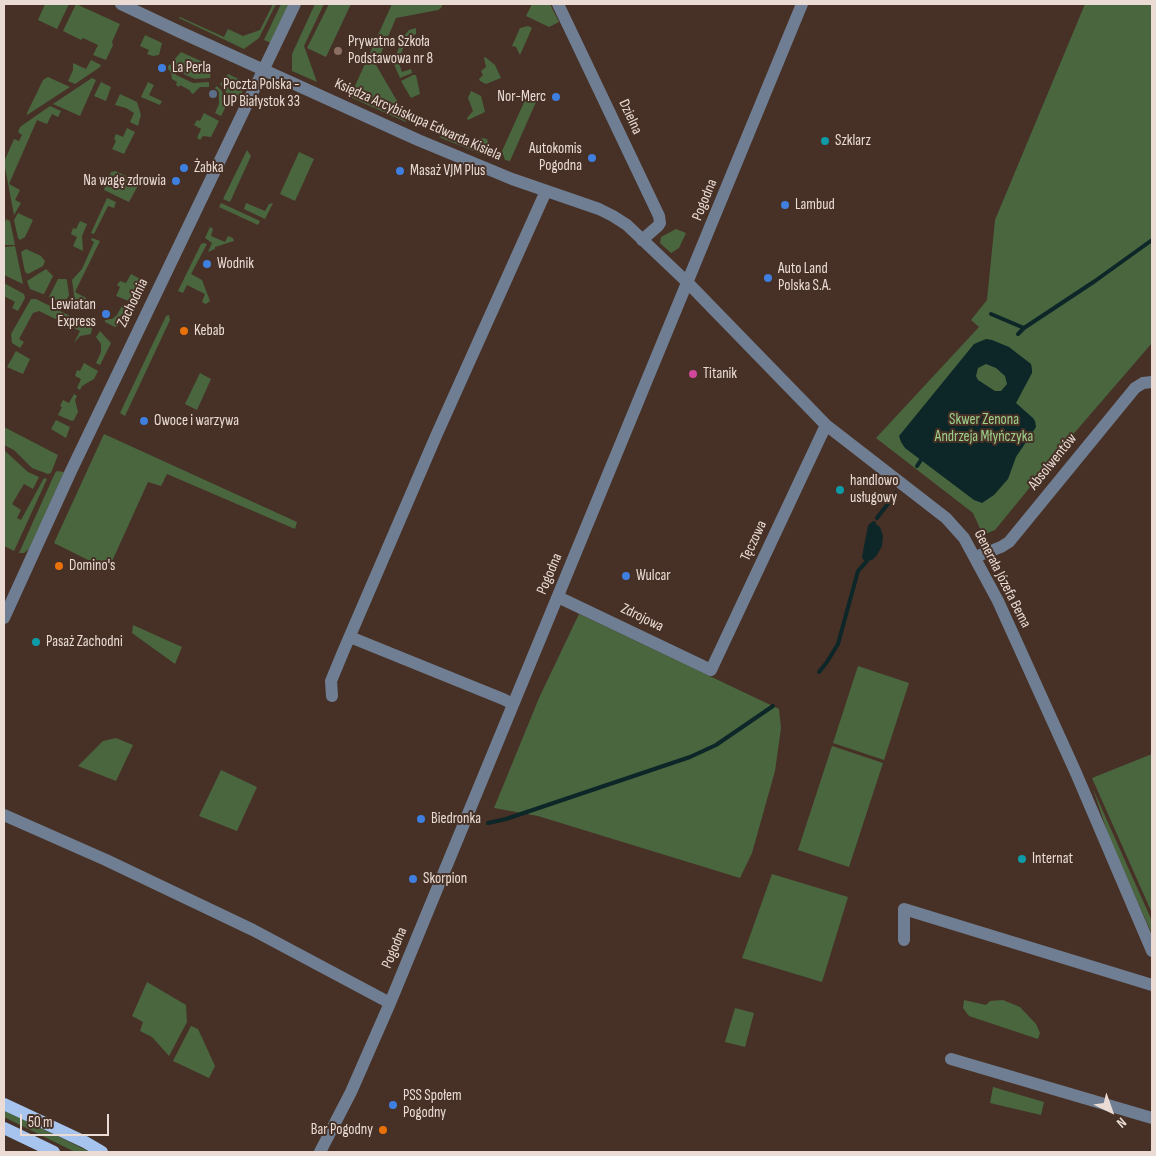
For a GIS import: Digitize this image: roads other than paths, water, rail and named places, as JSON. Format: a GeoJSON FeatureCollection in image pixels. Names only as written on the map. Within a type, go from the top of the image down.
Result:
{"type":"FeatureCollection","features":[{"type":"Feature","properties":{"kind":"main road"},"geometry":{"type":"LineString","coordinates":[[4,1104],[85,1142],[102,1152]]}},
{"type":"Feature","properties":{"kind":"main road"},"geometry":{"type":"LineString","coordinates":[[4,1128],[54,1152]]}},
{"type":"Feature","properties":{"kind":"street","name":"Księdza Arcybiskupa Edwarda Kisiela"},"geometry":{"type":"LineString","coordinates":[[121,4],[418,140],[503,176],[599,209],[614,216],[688,284]]}},
{"type":"Feature","properties":{"kind":"street","name":"Zachodnia"},"geometry":{"type":"LineString","coordinates":[[4,618],[71,471],[295,4]]}},
{"type":"Feature","properties":{"kind":"street","name":"Dzielna"},"geometry":{"type":"LineString","coordinates":[[558,4],[659,216],[660,223],[658,226],[642,240]]}},
{"type":"Feature","properties":{"kind":"street","name":"Pogodna"},"geometry":{"type":"LineString","coordinates":[[320,1152],[351,1092],[390,1003],[802,4]]}},
{"type":"Feature","properties":{"kind":"street"},"geometry":{"type":"LineString","coordinates":[[332,696],[331,681],[436,436],[546,191]]}},
{"type":"Feature","properties":{"kind":"street","name":"Generała Józefa Bema"},"geometry":{"type":"LineString","coordinates":[[688,284],[826,425],[946,518],[964,538],[998,600],[1152,951]]}},
{"type":"Feature","properties":{"kind":"street","name":"Absolwentów"},"geometry":{"type":"LineString","coordinates":[[975,557],[1009,542],[1135,388],[1143,383],[1152,382]]}},
{"type":"Feature","properties":{"kind":"street","name":"Tęczowa"},"geometry":{"type":"LineString","coordinates":[[711,670],[826,425]]}},
{"type":"Feature","properties":{"kind":"street","name":"Zdrojowa"},"geometry":{"type":"LineString","coordinates":[[558,597],[711,670]]}},
{"type":"Feature","properties":{"kind":"street"},"geometry":{"type":"LineString","coordinates":[[350,637],[513,704]]}},
{"type":"Feature","properties":{"kind":"street"},"geometry":{"type":"LineString","coordinates":[[4,815],[106,860],[246,927],[390,1003]]}},
{"type":"Feature","properties":{"kind":"street"},"geometry":{"type":"LineString","coordinates":[[904,940],[904,909],[1152,985]]}},
{"type":"Feature","properties":{"kind":"street"},"geometry":{"type":"LineString","coordinates":[[952,1059],[1152,1118]]}},
{"type":"Feature","properties":{"kind":"water"},"geometry":{"type":"Polygon","coordinates":[[[986,339],[992,340],[1009,347],[1031,364],[1032,373],[1016,403],[1033,418],[1036,427],[1016,457],[1008,479],[994,495],[982,503],[974,500],[905,448],[899,436],[974,344],[986,339]],[[986,364],[978,368],[976,376],[978,380],[995,391],[1001,391],[1007,384],[1005,376],[996,368],[986,364]]]}},
{"type":"Feature","properties":{"kind":"water"},"geometry":{"type":"Polygon","coordinates":[[[874,523],[880,527],[883,536],[882,546],[872,560],[867,561],[864,557],[870,526],[874,523]]]}},
{"type":"Feature","properties":{"kind":"waterway"},"geometry":{"type":"LineString","coordinates":[[1018,334],[1152,240]]}},
{"type":"Feature","properties":{"kind":"waterway"},"geometry":{"type":"LineString","coordinates":[[991,314],[1024,328]]}},
{"type":"Feature","properties":{"kind":"waterway"},"geometry":{"type":"LineString","coordinates":[[917,466],[921,460]]}},
{"type":"Feature","properties":{"kind":"waterway"},"geometry":{"type":"LineString","coordinates":[[877,518],[896,493]]}},
{"type":"Feature","properties":{"kind":"waterway"},"geometry":{"type":"LineString","coordinates":[[819,672],[838,644],[858,571],[867,561],[864,557],[870,526],[874,523]]}},
{"type":"Feature","properties":{"kind":"waterway"},"geometry":{"type":"LineString","coordinates":[[488,823],[506,819],[690,757],[716,745],[773,706]]}},
{"type":"Feature","properties":{"kind":"place","name":"Prywatna Szkoła Podstawowa nr 8"},"geometry":{"type":"Point","coordinates":[338,51]}},
{"type":"Feature","properties":{"kind":"place","name":"La Perla"},"geometry":{"type":"Point","coordinates":[162,68]}},
{"type":"Feature","properties":{"kind":"place","name":"Poczta Polska - UP Białystok 33"},"geometry":{"type":"Point","coordinates":[213,94]}},
{"type":"Feature","properties":{"kind":"place","name":"Nor-Merc"},"geometry":{"type":"Point","coordinates":[556,97]}},
{"type":"Feature","properties":{"kind":"place","name":"Szklarz"},"geometry":{"type":"Point","coordinates":[825,141]}},
{"type":"Feature","properties":{"kind":"place","name":"Autokomis Pogodna"},"geometry":{"type":"Point","coordinates":[592,158]}},
{"type":"Feature","properties":{"kind":"place","name":"Żabka"},"geometry":{"type":"Point","coordinates":[184,168]}},
{"type":"Feature","properties":{"kind":"place","name":"Masaż VJM Plus"},"geometry":{"type":"Point","coordinates":[400,171]}},
{"type":"Feature","properties":{"kind":"place","name":"Na wagę zdrowia"},"geometry":{"type":"Point","coordinates":[176,181]}},
{"type":"Feature","properties":{"kind":"place","name":"Lambud"},"geometry":{"type":"Point","coordinates":[785,205]}},
{"type":"Feature","properties":{"kind":"place","name":"Wodnik"},"geometry":{"type":"Point","coordinates":[207,264]}},
{"type":"Feature","properties":{"kind":"place","name":"Auto Land Polska S.A."},"geometry":{"type":"Point","coordinates":[768,278]}},
{"type":"Feature","properties":{"kind":"place","name":"Lewiatan Express"},"geometry":{"type":"Point","coordinates":[106,314]}},
{"type":"Feature","properties":{"kind":"place","name":"Kebab"},"geometry":{"type":"Point","coordinates":[184,331]}},
{"type":"Feature","properties":{"kind":"place","name":"Titanik"},"geometry":{"type":"Point","coordinates":[693,374]}},
{"type":"Feature","properties":{"kind":"place","name":"Owoce i warzywa"},"geometry":{"type":"Point","coordinates":[144,421]}},
{"type":"Feature","properties":{"kind":"place","name":"handlowo usługowy"},"geometry":{"type":"Point","coordinates":[840,490]}},
{"type":"Feature","properties":{"kind":"place","name":"Domino's"},"geometry":{"type":"Point","coordinates":[59,566]}},
{"type":"Feature","properties":{"kind":"place","name":"Wulcar"},"geometry":{"type":"Point","coordinates":[626,576]}},
{"type":"Feature","properties":{"kind":"place","name":"Pasaż Zachodni"},"geometry":{"type":"Point","coordinates":[36,642]}},
{"type":"Feature","properties":{"kind":"place","name":"Biedronka"},"geometry":{"type":"Point","coordinates":[421,819]}},
{"type":"Feature","properties":{"kind":"place","name":"Internat"},"geometry":{"type":"Point","coordinates":[1022,859]}},
{"type":"Feature","properties":{"kind":"place","name":"Skorpion"},"geometry":{"type":"Point","coordinates":[413,879]}},
{"type":"Feature","properties":{"kind":"place","name":"PSS Społem Pogodny"},"geometry":{"type":"Point","coordinates":[393,1105]}},
{"type":"Feature","properties":{"kind":"place","name":"Bar Pogodny"},"geometry":{"type":"Point","coordinates":[383,1130]}},
{"type":"Feature","properties":{"kind":"park label","name":"Skwer Zenona Andrzeja Młyńczyka"},"geometry":{"type":"Point","coordinates":[984,428]}}]}
